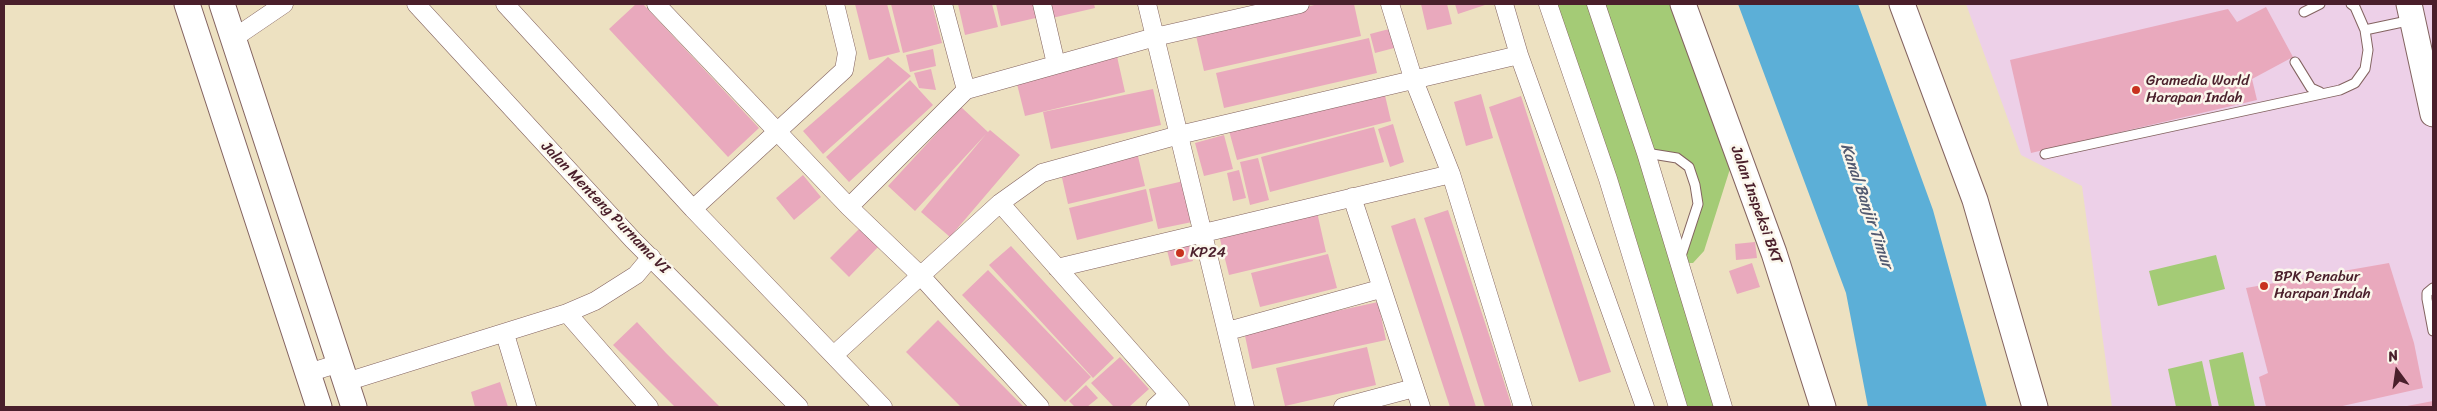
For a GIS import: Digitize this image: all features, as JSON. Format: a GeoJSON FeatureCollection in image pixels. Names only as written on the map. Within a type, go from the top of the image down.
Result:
{"type":"FeatureCollection","features":[{"type":"Feature","properties":{"kind":"street"},"geometry":{"type":"LineString","coordinates":[[187,4],[320,407]]}},
{"type":"Feature","properties":{"kind":"street"},"geometry":{"type":"LineString","coordinates":[[222,4],[354,407]]}},
{"type":"Feature","properties":{"kind":"street"},"geometry":{"type":"LineString","coordinates":[[234,38],[284,4]]}},
{"type":"Feature","properties":{"kind":"street","name":"Jalan Menteng Purnama VI"},"geometry":{"type":"LineString","coordinates":[[416,4],[633,240],[799,407]]}},
{"type":"Feature","properties":{"kind":"street"},"geometry":{"type":"LineString","coordinates":[[505,4],[693,209],[883,407]]}},
{"type":"Feature","properties":{"kind":"street"},"geometry":{"type":"LineString","coordinates":[[656,4],[849,207],[920,275],[1040,407]]}},
{"type":"Feature","properties":{"kind":"street"},"geometry":{"type":"LineString","coordinates":[[693,209],[844,70],[847,53],[835,4]]}},
{"type":"Feature","properties":{"kind":"street"},"geometry":{"type":"LineString","coordinates":[[943,4],[966,90]]}},
{"type":"Feature","properties":{"kind":"street"},"geometry":{"type":"LineString","coordinates":[[1042,4],[1056,64]]}},
{"type":"Feature","properties":{"kind":"street"},"geometry":{"type":"LineString","coordinates":[[1147,4],[1245,407]]}},
{"type":"Feature","properties":{"kind":"street"},"geometry":{"type":"LineString","coordinates":[[849,207],[966,90],[1250,9],[1300,4]]}},
{"type":"Feature","properties":{"kind":"street"},"geometry":{"type":"LineString","coordinates":[[1390,4],[1413,78],[1451,174],[1523,407]]}},
{"type":"Feature","properties":{"kind":"street"},"geometry":{"type":"LineString","coordinates":[[1504,4],[1519,55],[1645,407]]}},
{"type":"Feature","properties":{"kind":"street"},"geometry":{"type":"LineString","coordinates":[[1548,4],[1608,179],[1678,407]]}},
{"type":"Feature","properties":{"kind":"street"},"geometry":{"type":"LineString","coordinates":[[1596,4],[1646,153],[1723,407]]}},
{"type":"Feature","properties":{"kind":"street","name":"Jalan Inspeksi BKT"},"geometry":{"type":"LineString","coordinates":[[1683,4],[1774,253],[1823,407]]}},
{"type":"Feature","properties":{"kind":"street"},"geometry":{"type":"LineString","coordinates":[[1902,4],[1975,200],[2035,407]]}},
{"type":"Feature","properties":{"kind":"street"},"geometry":{"type":"LineString","coordinates":[[2410,12],[2433,114]]}},
{"type":"Feature","properties":{"kind":"street"},"geometry":{"type":"LineString","coordinates":[[834,355],[1000,203],[1042,172],[1413,78],[1519,55]]}},
{"type":"Feature","properties":{"kind":"street"},"geometry":{"type":"LineString","coordinates":[[1057,268],[1451,174]]}},
{"type":"Feature","properties":{"kind":"street"},"geometry":{"type":"LineString","coordinates":[[1352,197],[1380,289],[1421,407]]}},
{"type":"Feature","properties":{"kind":"street"},"geometry":{"type":"LineString","coordinates":[[1000,203],[1057,268],[1168,403]]}},
{"type":"Feature","properties":{"kind":"street"},"geometry":{"type":"LineString","coordinates":[[308,373],[343,372],[505,334],[567,313],[595,301],[636,274],[651,256]]}},
{"type":"Feature","properties":{"kind":"street"},"geometry":{"type":"LineString","coordinates":[[1228,331],[1380,289]]}},
{"type":"Feature","properties":{"kind":"street"},"geometry":{"type":"LineString","coordinates":[[567,313],[649,407]]}},
{"type":"Feature","properties":{"kind":"street"},"geometry":{"type":"LineString","coordinates":[[505,334],[527,407]]}},
{"type":"Feature","properties":{"kind":"street"},"geometry":{"type":"LineString","coordinates":[[1343,407],[1414,388]]}},
{"type":"Feature","properties":{"kind":"lane"},"geometry":{"type":"LineString","coordinates":[[2304,12],[2320,4]]}},
{"type":"Feature","properties":{"kind":"lane"},"geometry":{"type":"LineString","coordinates":[[2045,154],[2320,92],[2340,90],[2355,83],[2365,69],[2368,50],[2365,30],[2355,7],[2351,4]]}},
{"type":"Feature","properties":{"kind":"lane"},"geometry":{"type":"LineString","coordinates":[[2365,30],[2410,12]]}},
{"type":"Feature","properties":{"kind":"lane"},"geometry":{"type":"LineString","coordinates":[[2296,62],[2310,88],[2320,92]]}},
{"type":"Feature","properties":{"kind":"lane"},"geometry":{"type":"LineString","coordinates":[[1646,153],[1677,158],[1689,167],[1695,185],[1698,204],[1679,263]]}},
{"type":"Feature","properties":{"kind":"lane"},"geometry":{"type":"LineString","coordinates":[[2433,288],[2427,294],[2427,299],[2433,331]]}},
{"type":"Feature","properties":{"kind":"shaded area","name":"BPK Penabur Harapan Indah"},"geometry":{"type":"Polygon","coordinates":[[[1966,4],[2433,4],[2433,407],[2112,407],[2082,186],[2021,155],[1966,4]]]}},
{"type":"Feature","properties":{"kind":"green space"},"geometry":{"type":"Polygon","coordinates":[[[1547,4],[1594,4],[1721,407],[1681,407],[1547,4]]]}},
{"type":"Feature","properties":{"kind":"green space"},"geometry":{"type":"Polygon","coordinates":[[[1596,4],[1683,4],[1736,150],[1704,251],[1693,263],[1679,263],[1698,204],[1689,167],[1677,158],[1646,153],[1596,4]]]}},
{"type":"Feature","properties":{"kind":"green space"},"geometry":{"type":"Polygon","coordinates":[[[2216,255],[2225,289],[2158,306],[2149,271],[2216,255]]]}},
{"type":"Feature","properties":{"kind":"green space"},"geometry":{"type":"Polygon","coordinates":[[[2243,352],[2255,407],[2219,407],[2209,360],[2243,352]]]}},
{"type":"Feature","properties":{"kind":"green space"},"geometry":{"type":"Polygon","coordinates":[[[2202,361],[2212,407],[2176,407],[2168,369],[2202,361]]]}},
{"type":"Feature","properties":{"kind":"water","name":"Kanal Banjir Timur"},"geometry":{"type":"Polygon","coordinates":[[[1738,4],[1858,4],[1933,210],[1987,407],[1868,407],[1846,293],[1738,4]]]}},
{"type":"Feature","properties":{"kind":"building"},"geometry":{"type":"Polygon","coordinates":[[[636,4],[643,4],[759,128],[728,157],[609,29],[636,4]]]}},
{"type":"Feature","properties":{"kind":"building"},"geometry":{"type":"Polygon","coordinates":[[[855,4],[887,4],[900,52],[869,60],[855,4]]]}},
{"type":"Feature","properties":{"kind":"building"},"geometry":{"type":"Polygon","coordinates":[[[891,4],[932,4],[942,43],[903,53],[891,4]]]}},
{"type":"Feature","properties":{"kind":"building"},"geometry":{"type":"Polygon","coordinates":[[[958,4],[992,4],[998,27],[965,35],[958,4]]]}},
{"type":"Feature","properties":{"kind":"building"},"geometry":{"type":"Polygon","coordinates":[[[996,4],[1037,4],[1040,17],[1001,26],[996,4]]]}},
{"type":"Feature","properties":{"kind":"building"},"geometry":{"type":"Polygon","coordinates":[[[1049,4],[1094,4],[1095,8],[1052,18],[1049,4]]]}},
{"type":"Feature","properties":{"kind":"building"},"geometry":{"type":"Polygon","coordinates":[[[1319,4],[1354,4],[1361,36],[1204,71],[1195,31],[1319,4]]]}},
{"type":"Feature","properties":{"kind":"building"},"geometry":{"type":"Polygon","coordinates":[[[1421,4],[1447,4],[1452,24],[1427,30],[1421,4]]]}},
{"type":"Feature","properties":{"kind":"building"},"geometry":{"type":"Polygon","coordinates":[[[1455,4],[1488,4],[1458,14],[1455,4]]]}},
{"type":"Feature","properties":{"kind":"building","name":"Gramedia World Harapan Indah"},"geometry":{"type":"Polygon","coordinates":[[[2266,7],[2293,57],[2252,79],[2257,100],[2031,153],[2010,60],[2228,9],[2237,22],[2266,7]]]}},
{"type":"Feature","properties":{"kind":"building"},"geometry":{"type":"Polygon","coordinates":[[[1393,28],[1398,47],[1375,53],[1370,34],[1393,28]]]}},
{"type":"Feature","properties":{"kind":"building"},"geometry":{"type":"Polygon","coordinates":[[[1369,38],[1377,73],[1224,108],[1216,73],[1369,38]]]}},
{"type":"Feature","properties":{"kind":"building"},"geometry":{"type":"Polygon","coordinates":[[[933,49],[936,66],[910,72],[906,55],[933,49]]]}},
{"type":"Feature","properties":{"kind":"building"},"geometry":{"type":"Polygon","coordinates":[[[1116,52],[1125,92],[1025,116],[1015,76],[1116,52]]]}},
{"type":"Feature","properties":{"kind":"building"},"geometry":{"type":"Polygon","coordinates":[[[888,57],[911,76],[823,154],[803,131],[888,57]]]}},
{"type":"Feature","properties":{"kind":"building"},"geometry":{"type":"Polygon","coordinates":[[[931,69],[936,90],[919,88],[914,73],[931,69]]]}},
{"type":"Feature","properties":{"kind":"building"},"geometry":{"type":"Polygon","coordinates":[[[910,80],[933,105],[849,182],[826,157],[910,80]]]}},
{"type":"Feature","properties":{"kind":"building"},"geometry":{"type":"Polygon","coordinates":[[[1383,87],[1391,121],[1237,160],[1228,127],[1383,87]]]}},
{"type":"Feature","properties":{"kind":"building"},"geometry":{"type":"Polygon","coordinates":[[[1153,89],[1161,125],[1051,149],[1043,112],[1153,89]]]}},
{"type":"Feature","properties":{"kind":"building"},"geometry":{"type":"Polygon","coordinates":[[[1481,94],[1493,138],[1466,146],[1454,102],[1481,94]]]}},
{"type":"Feature","properties":{"kind":"building"},"geometry":{"type":"Polygon","coordinates":[[[1521,96],[1611,372],[1579,382],[1489,107],[1521,96]]]}},
{"type":"Feature","properties":{"kind":"building"},"geometry":{"type":"Polygon","coordinates":[[[961,107],[988,132],[990,130],[1020,155],[950,237],[921,212],[986,134],[915,211],[888,186],[961,107]]]}},
{"type":"Feature","properties":{"kind":"building"},"geometry":{"type":"Polygon","coordinates":[[[1393,124],[1404,162],[1390,167],[1378,129],[1393,124]]]}},
{"type":"Feature","properties":{"kind":"building"},"geometry":{"type":"Polygon","coordinates":[[[1374,127],[1384,162],[1270,192],[1261,157],[1374,127]]]}},
{"type":"Feature","properties":{"kind":"building"},"geometry":{"type":"Polygon","coordinates":[[[1224,135],[1233,169],[1204,176],[1195,143],[1224,135]]]}},
{"type":"Feature","properties":{"kind":"building"},"geometry":{"type":"Polygon","coordinates":[[[1137,152],[1145,186],[1068,204],[1060,169],[1137,152]]]}},
{"type":"Feature","properties":{"kind":"building"},"geometry":{"type":"Polygon","coordinates":[[[1258,158],[1269,200],[1250,205],[1240,162],[1258,158]]]}},
{"type":"Feature","properties":{"kind":"building"},"geometry":{"type":"Polygon","coordinates":[[[1239,170],[1246,198],[1233,201],[1227,173],[1239,170]]]}},
{"type":"Feature","properties":{"kind":"building"},"geometry":{"type":"Polygon","coordinates":[[[803,175],[821,197],[794,220],[776,198],[803,175]]]}},
{"type":"Feature","properties":{"kind":"building"},"geometry":{"type":"Polygon","coordinates":[[[1188,180],[1197,221],[1158,229],[1149,189],[1188,180]]]}},
{"type":"Feature","properties":{"kind":"building"},"geometry":{"type":"Polygon","coordinates":[[[1146,189],[1153,221],[1077,240],[1069,208],[1146,189]]]}},
{"type":"Feature","properties":{"kind":"building"},"geometry":{"type":"Polygon","coordinates":[[[1448,210],[1512,407],[1485,407],[1424,218],[1448,210]]]}},
{"type":"Feature","properties":{"kind":"building"},"geometry":{"type":"Polygon","coordinates":[[[1317,212],[1326,252],[1229,275],[1219,235],[1317,212]]]}},
{"type":"Feature","properties":{"kind":"building"},"geometry":{"type":"Polygon","coordinates":[[[1415,218],[1476,407],[1450,407],[1396,242],[1391,226],[1415,218]]]}},
{"type":"Feature","properties":{"kind":"building"},"geometry":{"type":"Polygon","coordinates":[[[860,228],[879,246],[849,277],[830,258],[860,228]]]}},
{"type":"Feature","properties":{"kind":"building","name":"KP24"},"geometry":{"type":"Polygon","coordinates":[[[1189,240],[1193,261],[1171,266],[1166,246],[1189,240]]]}},
{"type":"Feature","properties":{"kind":"building"},"geometry":{"type":"Polygon","coordinates":[[[1755,242],[1757,258],[1736,260],[1735,244],[1755,242]]]}},
{"type":"Feature","properties":{"kind":"building"},"geometry":{"type":"Polygon","coordinates":[[[1011,246],[1114,358],[1093,378],[989,265],[1011,246]]]}},
{"type":"Feature","properties":{"kind":"building"},"geometry":{"type":"Polygon","coordinates":[[[1328,254],[1337,288],[1260,307],[1251,273],[1328,254]]]}},
{"type":"Feature","properties":{"kind":"building"},"geometry":{"type":"Polygon","coordinates":[[[1752,263],[1760,287],[1737,294],[1729,271],[1752,263]]]}},
{"type":"Feature","properties":{"kind":"building"},"geometry":{"type":"Polygon","coordinates":[[[2389,263],[2414,343],[2423,388],[2338,407],[2266,407],[2259,377],[2268,373],[2246,288],[2389,263]]]}},
{"type":"Feature","properties":{"kind":"building"},"geometry":{"type":"Polygon","coordinates":[[[988,270],[1091,377],[1065,402],[962,295],[988,270]]]}},
{"type":"Feature","properties":{"kind":"building"},"geometry":{"type":"Polygon","coordinates":[[[1378,302],[1386,340],[1252,369],[1244,331],[1378,302]]]}},
{"type":"Feature","properties":{"kind":"building"},"geometry":{"type":"Polygon","coordinates":[[[938,320],[1024,407],[961,407],[906,352],[938,320]]]}},
{"type":"Feature","properties":{"kind":"building"},"geometry":{"type":"Polygon","coordinates":[[[637,322],[720,407],[675,407],[613,345],[637,322]]]}},
{"type":"Feature","properties":{"kind":"building"},"geometry":{"type":"Polygon","coordinates":[[[1367,347],[1376,385],[1285,406],[1276,368],[1367,347]]]}},
{"type":"Feature","properties":{"kind":"building"},"geometry":{"type":"Polygon","coordinates":[[[1120,357],[1149,389],[1129,407],[1114,407],[1091,383],[1120,357]]]}},
{"type":"Feature","properties":{"kind":"building"},"geometry":{"type":"Polygon","coordinates":[[[500,382],[508,407],[475,407],[471,392],[500,382]]]}},
{"type":"Feature","properties":{"kind":"building"},"geometry":{"type":"Polygon","coordinates":[[[1086,385],[1098,398],[1087,407],[1075,407],[1069,401],[1086,385]]]}},
{"type":"Feature","properties":{"kind":"building"},"geometry":{"type":"Polygon","coordinates":[[[2433,401],[2433,407],[2407,407],[2407,406],[2433,401]]]}},
{"type":"Feature","properties":{"kind":"place","name":"Gramedia World Harapan Indah"},"geometry":{"type":"Point","coordinates":[2136,90]}},
{"type":"Feature","properties":{"kind":"place","name":"KP24"},"geometry":{"type":"Point","coordinates":[1180,253]}},
{"type":"Feature","properties":{"kind":"place","name":"BPK Penabur Harapan Indah"},"geometry":{"type":"Point","coordinates":[2264,286]}}]}
